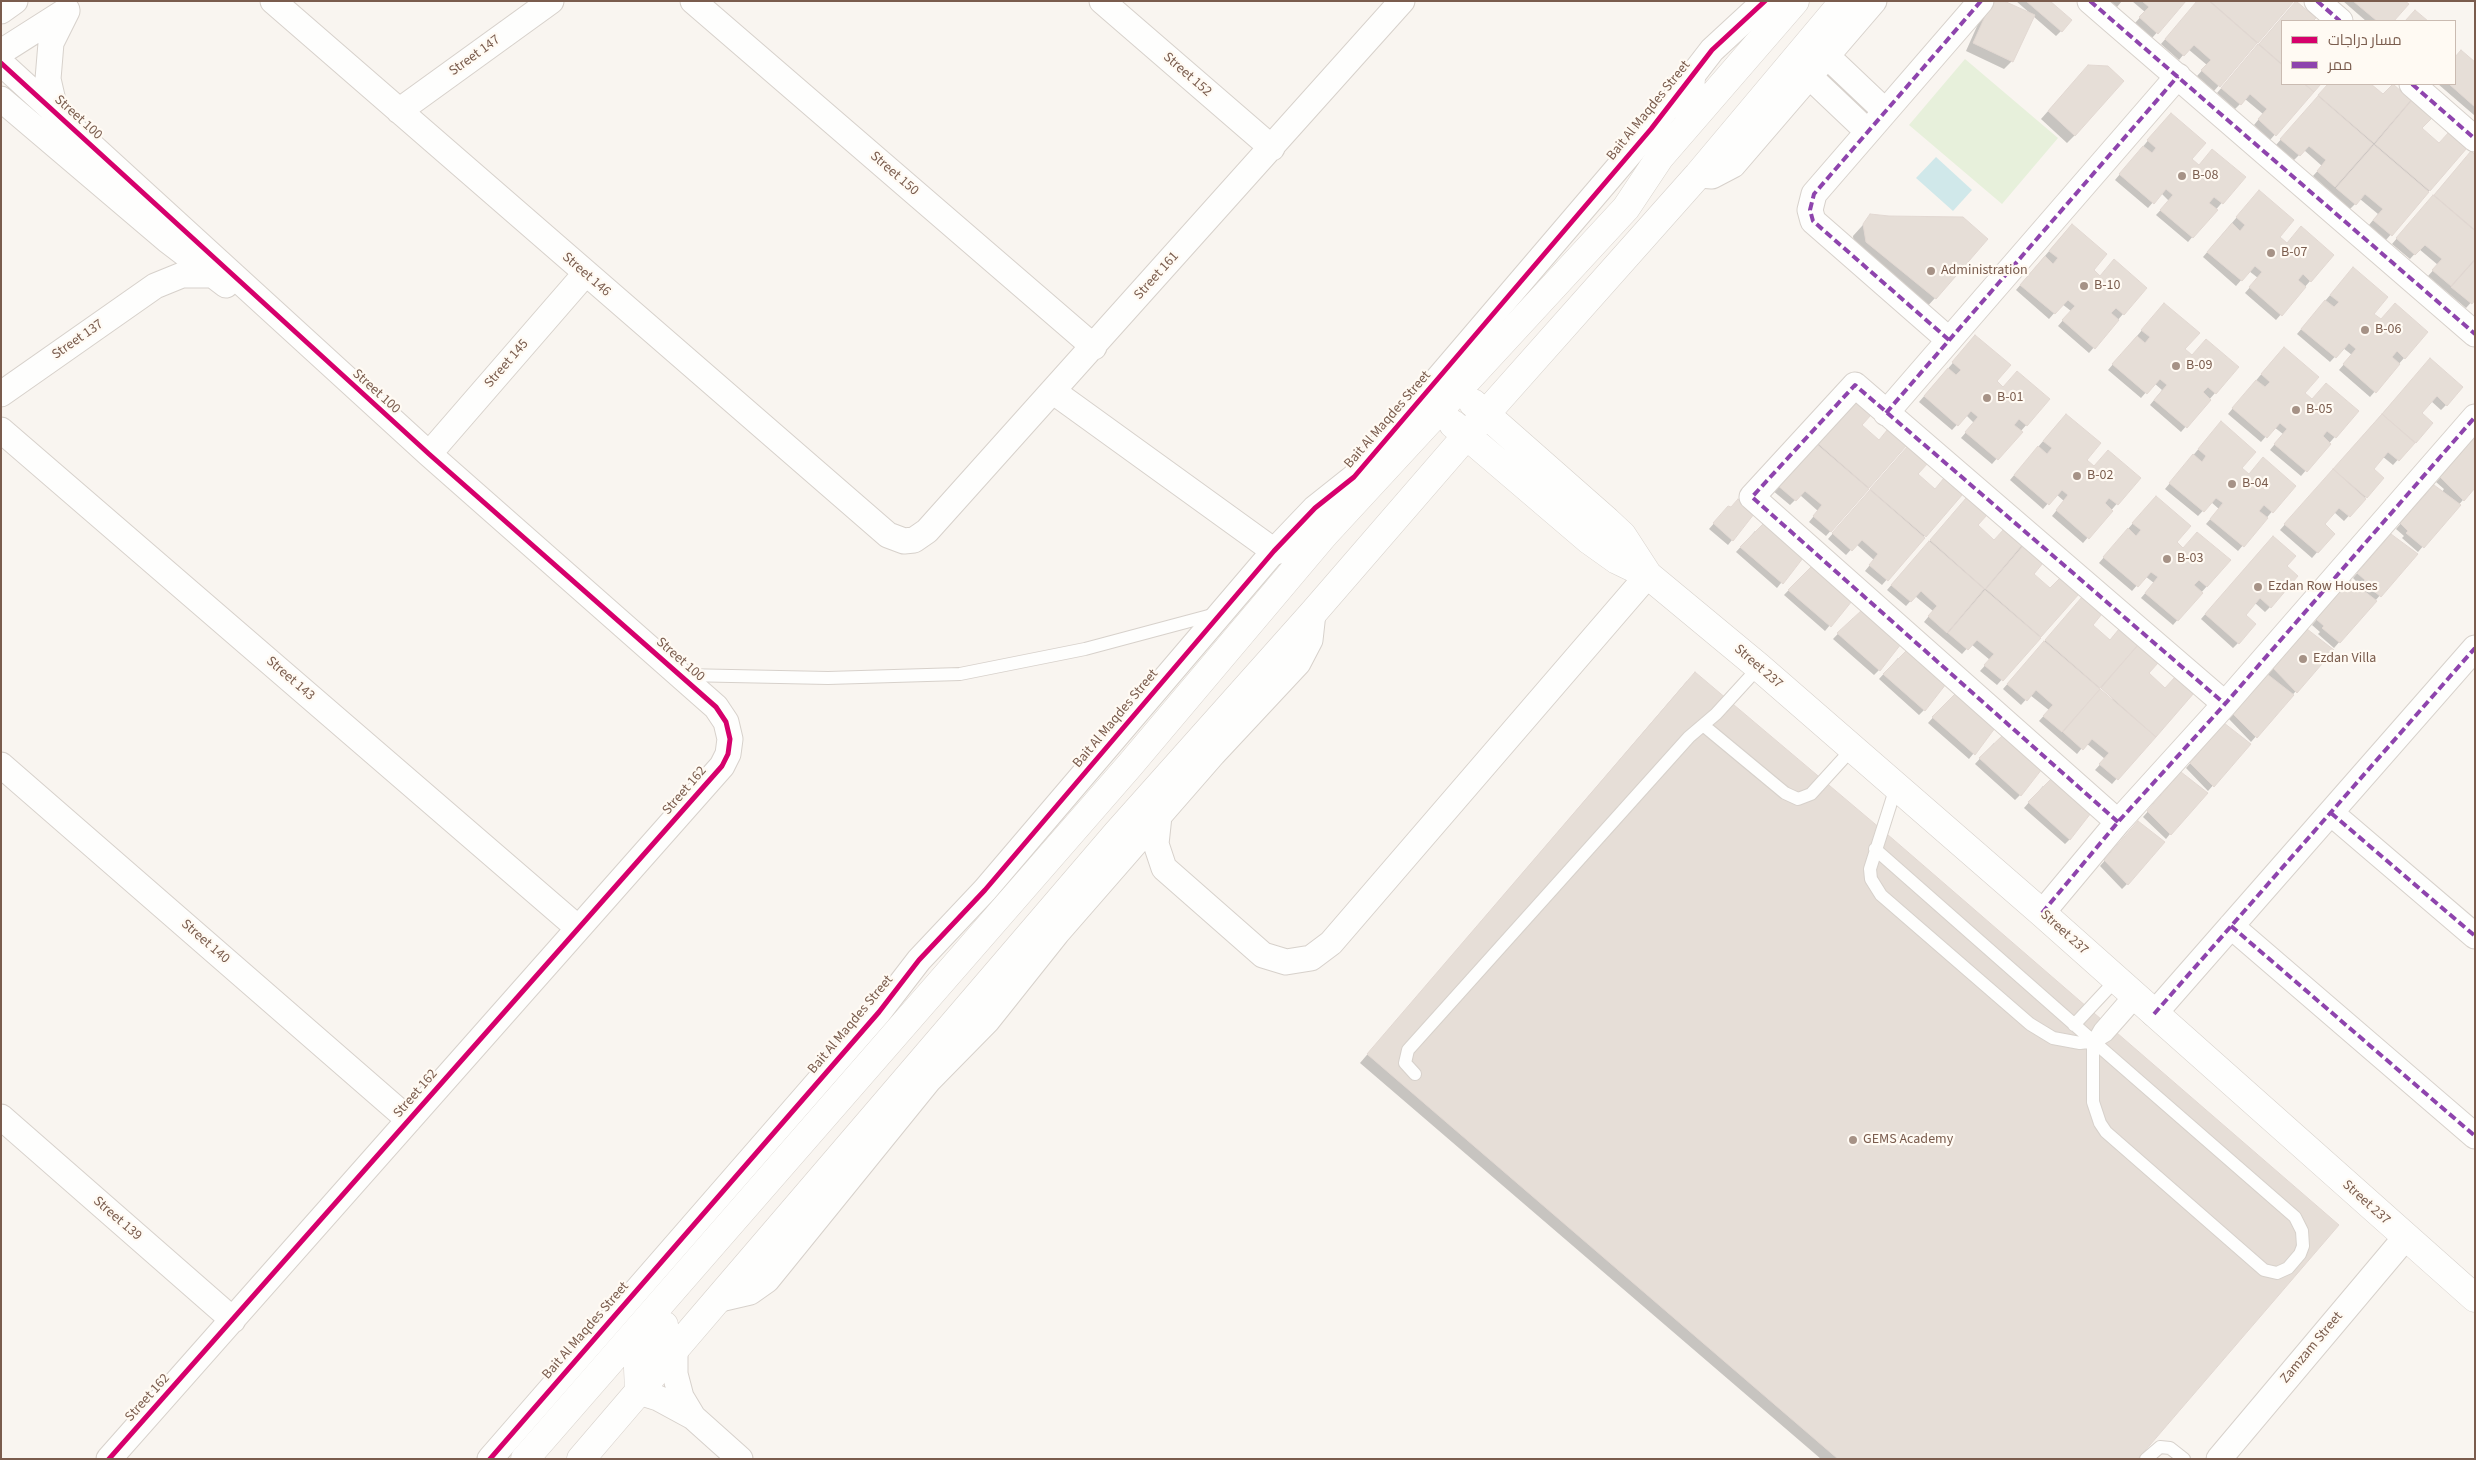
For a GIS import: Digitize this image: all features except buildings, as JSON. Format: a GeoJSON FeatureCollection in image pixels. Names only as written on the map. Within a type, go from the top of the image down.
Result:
{"type":"FeatureCollection","features":[{"type":"Feature","properties":{"kind":"street"},"geometry":{"type":"LineString","coordinates":[[1,10],[15,1]]}},
{"type":"Feature","properties":{"kind":"street","name":"Street 146"},"geometry":{"type":"LineString","coordinates":[[273,1],[584,274],[888,535],[904,541]]}},
{"type":"Feature","properties":{"kind":"street","name":"Street 147"},"geometry":{"type":"LineString","coordinates":[[399,111],[551,1]]}},
{"type":"Feature","properties":{"kind":"street","name":"Street 150"},"geometry":{"type":"LineString","coordinates":[[693,1],[1094,347]]}},
{"type":"Feature","properties":{"kind":"street","name":"Street 152"},"geometry":{"type":"LineString","coordinates":[[1102,1],[1272,148]]}},
{"type":"Feature","properties":{"kind":"street","name":"Street 161"},"geometry":{"type":"LineString","coordinates":[[904,541],[914,540],[927,531],[1054,392],[1402,1]]}},
{"type":"Feature","properties":{"kind":"street","name":"Bait Al Maqdes Street"},"geometry":{"type":"LineString","coordinates":[[490,1459],[879,1012],[919,960],[985,890],[1274,551],[1316,508],[1354,477],[1651,129],[1712,50],[1765,1]]}},
{"type":"Feature","properties":{"kind":"street"},"geometry":{"type":"LineString","coordinates":[[525,1459],[1130,765],[1324,535],[1626,208],[1660,157],[1795,1]]}},
{"type":"Feature","properties":{"kind":"street"},"geometry":{"type":"LineString","coordinates":[[581,1459],[675,1352],[1117,832],[1313,613],[1466,435],[1698,174],[1844,1]]}},
{"type":"Feature","properties":{"kind":"street"},"geometry":{"type":"LineString","coordinates":[[1698,174],[1712,176],[1733,165],[1808,75],[1874,1]]}},
{"type":"Feature","properties":{"kind":"street"},"geometry":{"type":"LineString","coordinates":[[1949,340],[1813,221],[1810,210],[1814,194],[1981,1]]}},
{"type":"Feature","properties":{"kind":"street"},"geometry":{"type":"LineString","coordinates":[[2090,1],[2475,334]]}},
{"type":"Feature","properties":{"kind":"street"},"geometry":{"type":"LineString","coordinates":[[2317,1],[2339,20]]}},
{"type":"Feature","properties":{"kind":"street"},"geometry":{"type":"LineString","coordinates":[[1,52],[73,6]]}},
{"type":"Feature","properties":{"kind":"street","name":"Street 100"},"geometry":{"type":"LineString","coordinates":[[56,114],[48,79],[51,43],[73,6]]}},
{"type":"Feature","properties":{"kind":"street"},"geometry":{"type":"LineString","coordinates":[[1826,56],[1885,110]]}},
{"type":"Feature","properties":{"kind":"street","name":"Street 100"},"geometry":{"type":"LineString","coordinates":[[1,63],[429,454],[716,707],[726,722],[730,739]]}},
{"type":"Feature","properties":{"kind":"street"},"geometry":{"type":"LineString","coordinates":[[1808,75],[1868,131]]}},
{"type":"Feature","properties":{"kind":"street"},"geometry":{"type":"LineString","coordinates":[[1689,122],[1691,76]]}},
{"type":"Feature","properties":{"kind":"street"},"geometry":{"type":"LineString","coordinates":[[1886,413],[2178,76]]}},
{"type":"Feature","properties":{"kind":"street"},"geometry":{"type":"LineString","coordinates":[[2413,85],[2475,139]]}},
{"type":"Feature","properties":{"kind":"street","name":"Street 100"},"geometry":{"type":"LineString","coordinates":[[1,99],[210,275],[283,322]]}},
{"type":"Feature","properties":{"kind":"street"},"geometry":{"type":"LineString","coordinates":[[1,122],[27,122]]}},
{"type":"Feature","properties":{"kind":"street","name":"Street 137"},"geometry":{"type":"LineString","coordinates":[[155,286],[166,264],[167,240]]}},
{"type":"Feature","properties":{"kind":"street","name":"Street 145"},"geometry":{"type":"LineString","coordinates":[[429,454],[584,274]]}},
{"type":"Feature","properties":{"kind":"street","name":"Street 137"},"geometry":{"type":"LineString","coordinates":[[1,394],[155,286],[182,275],[210,275]]}},
{"type":"Feature","properties":{"kind":"street"},"geometry":{"type":"LineString","coordinates":[[2118,822],[1752,497],[1855,386],[2224,704]]}},
{"type":"Feature","properties":{"kind":"street","name":"Street 237"},"geometry":{"type":"LineString","coordinates":[[1457,390],[1607,521],[1622,536],[1648,575]]}},
{"type":"Feature","properties":{"kind":"street"},"geometry":{"type":"LineString","coordinates":[[1054,392],[1274,551],[1324,535]]}},
{"type":"Feature","properties":{"kind":"street","name":"Street 237"},"geometry":{"type":"LineString","coordinates":[[1439,412],[1589,540],[1617,560],[1648,575],[1759,667],[2042,913],[2405,1238],[2475,1298]]}},
{"type":"Feature","properties":{"kind":"street"},"geometry":{"type":"LineString","coordinates":[[2042,913],[2118,822],[2475,417]]}},
{"type":"Feature","properties":{"kind":"street","name":"Street 143"},"geometry":{"type":"LineString","coordinates":[[1,430],[578,928]]}},
{"type":"Feature","properties":{"kind":"street"},"geometry":{"type":"LineString","coordinates":[[1159,816],[1156,844],[1164,868],[1264,956],[1280,961],[1298,962],[1322,952],[1648,575]]}},
{"type":"Feature","properties":{"kind":"street"},"geometry":{"type":"LineString","coordinates":[[720,1299],[750,1292],[767,1280],[929,1080],[987,1021],[1051,939],[1213,754],[1298,663],[1310,640],[1313,613]]}},
{"type":"Feature","properties":{"kind":"street"},"geometry":{"type":"LineString","coordinates":[[2135,997],[2231,926],[2475,648]]}},
{"type":"Feature","properties":{"kind":"street","name":"Street 162"},"geometry":{"type":"LineString","coordinates":[[109,1459],[722,766],[728,754],[730,739]]}},
{"type":"Feature","properties":{"kind":"street","name":"Street 140"},"geometry":{"type":"LineString","coordinates":[[1,765],[409,1120]]}},
{"type":"Feature","properties":{"kind":"street"},"geometry":{"type":"LineString","coordinates":[[2331,813],[2475,936]]}},
{"type":"Feature","properties":{"kind":"street"},"geometry":{"type":"LineString","coordinates":[[1116,866],[1140,864],[1164,868]]}},
{"type":"Feature","properties":{"kind":"street"},"geometry":{"type":"LineString","coordinates":[[2231,926],[2475,1136]]}},
{"type":"Feature","properties":{"kind":"street","name":"Street 139"},"geometry":{"type":"LineString","coordinates":[[1,1117],[233,1320]]}},
{"type":"Feature","properties":{"kind":"street"},"geometry":{"type":"LineString","coordinates":[[639,1392],[638,1368],[646,1347],[749,1227],[777,1183],[792,1154]]}},
{"type":"Feature","properties":{"kind":"street","name":"Zamzam Street"},"geometry":{"type":"LineString","coordinates":[[2218,1459],[2405,1238]]}},
{"type":"Feature","properties":{"kind":"street"},"geometry":{"type":"LineString","coordinates":[[675,1352],[674,1374],[681,1397],[693,1417]]}},
{"type":"Feature","properties":{"kind":"street"},"geometry":{"type":"LineString","coordinates":[[639,1392],[658,1398],[693,1417],[740,1459]]}},
{"type":"Feature","properties":{"kind":"lane"},"geometry":{"type":"LineString","coordinates":[[680,675],[828,678],[960,674],[1085,649],[1222,612]]}},
{"type":"Feature","properties":{"kind":"lane"},"geometry":{"type":"LineString","coordinates":[[1415,1074],[1405,1063],[1408,1050],[1689,737],[1759,667]]}},
{"type":"Feature","properties":{"kind":"lane"},"geometry":{"type":"LineString","coordinates":[[1703,725],[1785,793],[1798,798],[1811,794],[1852,749]]}},
{"type":"Feature","properties":{"kind":"lane"},"geometry":{"type":"LineString","coordinates":[[1896,787],[1875,849],[1870,870],[1871,879],[1881,895],[2041,1032],[2066,1042],[2094,1042],[2104,1037],[2135,997]]}},
{"type":"Feature","properties":{"kind":"lane"},"geometry":{"type":"LineString","coordinates":[[1875,849],[2295,1218],[2302,1231],[2303,1246],[2300,1254],[2288,1268],[2277,1273],[2264,1270],[2106,1132],[2100,1123],[2092,1102],[2094,1042]]}},
{"type":"Feature","properties":{"kind":"lane"},"geometry":{"type":"LineString","coordinates":[[2074,1025],[2135,997]]}},
{"type":"Feature","properties":{"kind":"lane"},"geometry":{"type":"LineString","coordinates":[[2146,1459],[2160,1448],[2170,1448],[2184,1459]]}},
{"type":"Feature","properties":{"kind":"green space"},"geometry":{"type":"Polygon","coordinates":[[[1965,59],[2058,138],[2002,204],[1909,125],[1965,59]]]}},
{"type":"Feature","properties":{"kind":"water"},"geometry":{"type":"Polygon","coordinates":[[[1936,157],[1972,190],[1953,211],[1916,178],[1936,157]]]}},
{"type":"Feature","properties":{"kind":"marked path"},"geometry":{"type":"LineString","coordinates":[[1949,340],[1813,221],[1810,210],[1814,194],[1981,1]]}},
{"type":"Feature","properties":{"kind":"marked path"},"geometry":{"type":"LineString","coordinates":[[2090,1],[2475,334]]}},
{"type":"Feature","properties":{"kind":"marked path"},"geometry":{"type":"LineString","coordinates":[[2317,1],[2339,20]]}},
{"type":"Feature","properties":{"kind":"marked path"},"geometry":{"type":"LineString","coordinates":[[1886,413],[2178,76]]}},
{"type":"Feature","properties":{"kind":"marked path"},"geometry":{"type":"LineString","coordinates":[[2413,85],[2475,139]]}},
{"type":"Feature","properties":{"kind":"marked path"},"geometry":{"type":"LineString","coordinates":[[2118,822],[1752,497],[1855,385],[2225,704]]}},
{"type":"Feature","properties":{"kind":"marked path"},"geometry":{"type":"LineString","coordinates":[[2042,913],[2118,822],[2225,704],[2475,417]]}},
{"type":"Feature","properties":{"kind":"marked path"},"geometry":{"type":"LineString","coordinates":[[2154,1014],[2475,648]]}},
{"type":"Feature","properties":{"kind":"marked path"},"geometry":{"type":"LineString","coordinates":[[2331,813],[2475,936]]}},
{"type":"Feature","properties":{"kind":"marked path"},"geometry":{"type":"LineString","coordinates":[[2231,926],[2475,1136]]}},
{"type":"Feature","properties":{"kind":"cycle path"},"geometry":{"type":"LineString","coordinates":[[490,1459],[879,1012],[919,960],[985,890],[1274,551],[1315,508],[1354,477],[1651,129],[1712,50],[1765,1]]}},
{"type":"Feature","properties":{"kind":"cycle path"},"geometry":{"type":"LineString","coordinates":[[1,63],[429,454],[716,707],[726,722],[730,739],[728,754],[722,766],[109,1459]]}},
{"type":"Feature","properties":{"kind":"place","name":"B-08"},"geometry":{"type":"Point","coordinates":[2182,176]}},
{"type":"Feature","properties":{"kind":"place","name":"B-07"},"geometry":{"type":"Point","coordinates":[2271,253]}},
{"type":"Feature","properties":{"kind":"place","name":"Administration"},"geometry":{"type":"Point","coordinates":[1931,271]}},
{"type":"Feature","properties":{"kind":"place","name":"B-10"},"geometry":{"type":"Point","coordinates":[2084,286]}},
{"type":"Feature","properties":{"kind":"place","name":"B-06"},"geometry":{"type":"Point","coordinates":[2365,330]}},
{"type":"Feature","properties":{"kind":"place","name":"B-09"},"geometry":{"type":"Point","coordinates":[2176,366]}},
{"type":"Feature","properties":{"kind":"place","name":"B-01"},"geometry":{"type":"Point","coordinates":[1987,398]}},
{"type":"Feature","properties":{"kind":"place","name":"B-05"},"geometry":{"type":"Point","coordinates":[2296,410]}},
{"type":"Feature","properties":{"kind":"place","name":"B-02"},"geometry":{"type":"Point","coordinates":[2077,476]}},
{"type":"Feature","properties":{"kind":"place","name":"B-04"},"geometry":{"type":"Point","coordinates":[2232,484]}},
{"type":"Feature","properties":{"kind":"place","name":"B-03"},"geometry":{"type":"Point","coordinates":[2167,559]}},
{"type":"Feature","properties":{"kind":"place","name":"Ezdan Row Houses"},"geometry":{"type":"Point","coordinates":[2258,587]}},
{"type":"Feature","properties":{"kind":"place","name":"Ezdan Villa"},"geometry":{"type":"Point","coordinates":[2303,659]}},
{"type":"Feature","properties":{"kind":"place","name":"GEMS Academy"},"geometry":{"type":"Point","coordinates":[1853,1140]}}]}
